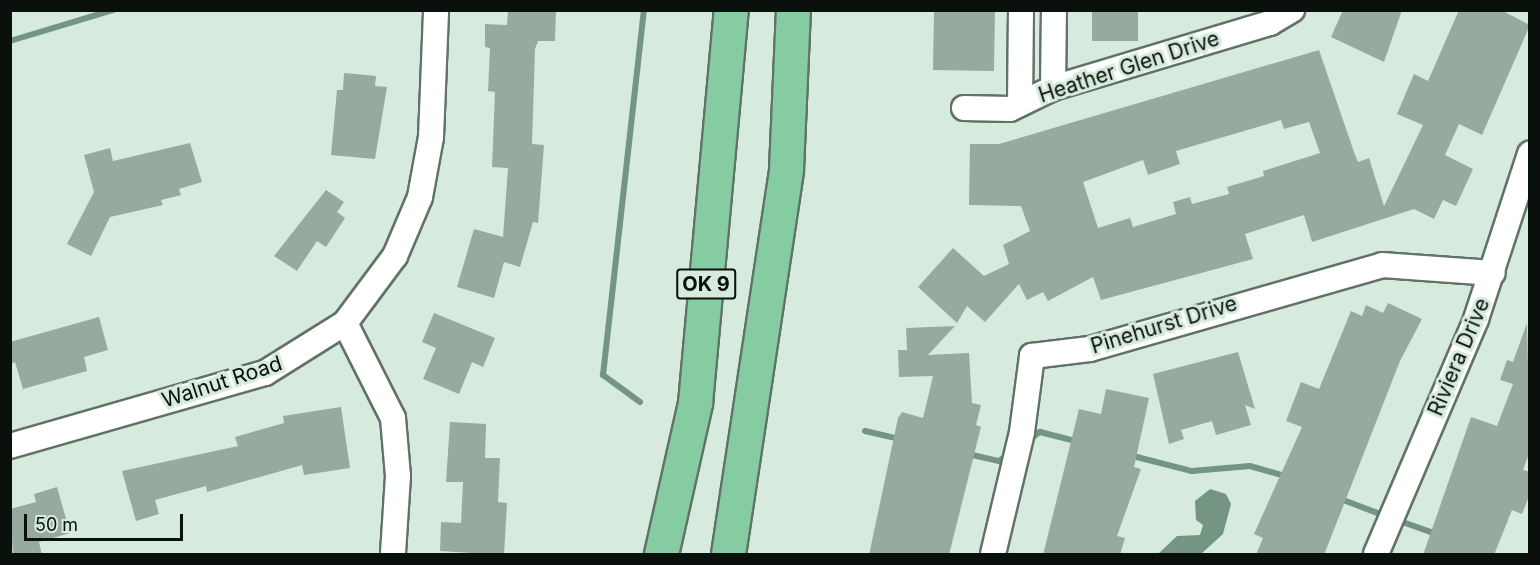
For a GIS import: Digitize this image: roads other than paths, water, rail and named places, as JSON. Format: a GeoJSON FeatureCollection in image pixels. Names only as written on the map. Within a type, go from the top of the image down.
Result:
{"type":"FeatureCollection","features":[{"type":"Feature","properties":{"kind":"highway","name":"OK 9"},"geometry":{"type":"LineString","coordinates":[[661,555],[695,403],[731,10]]}},
{"type":"Feature","properties":{"kind":"highway","name":"OK 9"},"geometry":{"type":"LineString","coordinates":[[728,555],[786,169],[793,10]]}},
{"type":"Feature","properties":{"kind":"street","name":"Walnut Road"},"geometry":{"type":"LineString","coordinates":[[10,446],[266,373],[345,323],[395,256],[420,197],[430,137],[436,10]]}},
{"type":"Feature","properties":{"kind":"street"},"geometry":{"type":"LineString","coordinates":[[1020,104],[1021,10]]}},
{"type":"Feature","properties":{"kind":"street"},"geometry":{"type":"LineString","coordinates":[[1053,88],[1054,10]]}},
{"type":"Feature","properties":{"kind":"street","name":"Heather Glen Drive"},"geometry":{"type":"LineString","coordinates":[[964,108],[990,111],[1020,104],[1053,88],[1270,23],[1292,10]]}},
{"type":"Feature","properties":{"kind":"street","name":"Riviera Drive"},"geometry":{"type":"LineString","coordinates":[[1380,545],[1493,273],[1530,154]]}},
{"type":"Feature","properties":{"kind":"street","name":"Pinehurst Drive"},"geometry":{"type":"LineString","coordinates":[[993,555],[1020,443],[1032,356],[1090,349],[1382,265],[1493,273]]}},
{"type":"Feature","properties":{"kind":"street"},"geometry":{"type":"LineString","coordinates":[[345,323],[393,417],[398,476],[393,555]]}},
{"type":"Feature","properties":{"kind":"waterway"},"geometry":{"type":"LineString","coordinates":[[10,41],[113,10]]}},
{"type":"Feature","properties":{"kind":"waterway"},"geometry":{"type":"LineString","coordinates":[[640,402],[603,375],[644,10]]}},
{"type":"Feature","properties":{"kind":"waterway"},"geometry":{"type":"LineString","coordinates":[[865,431],[900,439]]}},
{"type":"Feature","properties":{"kind":"waterway"},"geometry":{"type":"LineString","coordinates":[[1027,441],[1040,432],[1079,442]]}},
{"type":"Feature","properties":{"kind":"waterway"},"geometry":{"type":"LineString","coordinates":[[968,454],[999,461],[1009,454]]}},
{"type":"Feature","properties":{"kind":"waterway"},"geometry":{"type":"LineString","coordinates":[[1129,455],[1192,471],[1250,466],[1288,477]]}},
{"type":"Feature","properties":{"kind":"waterway"},"geometry":{"type":"LineString","coordinates":[[1338,498],[1388,517]]}},
{"type":"Feature","properties":{"kind":"waterway"},"geometry":{"type":"LineString","coordinates":[[1397,520],[1439,535]]}}]}
